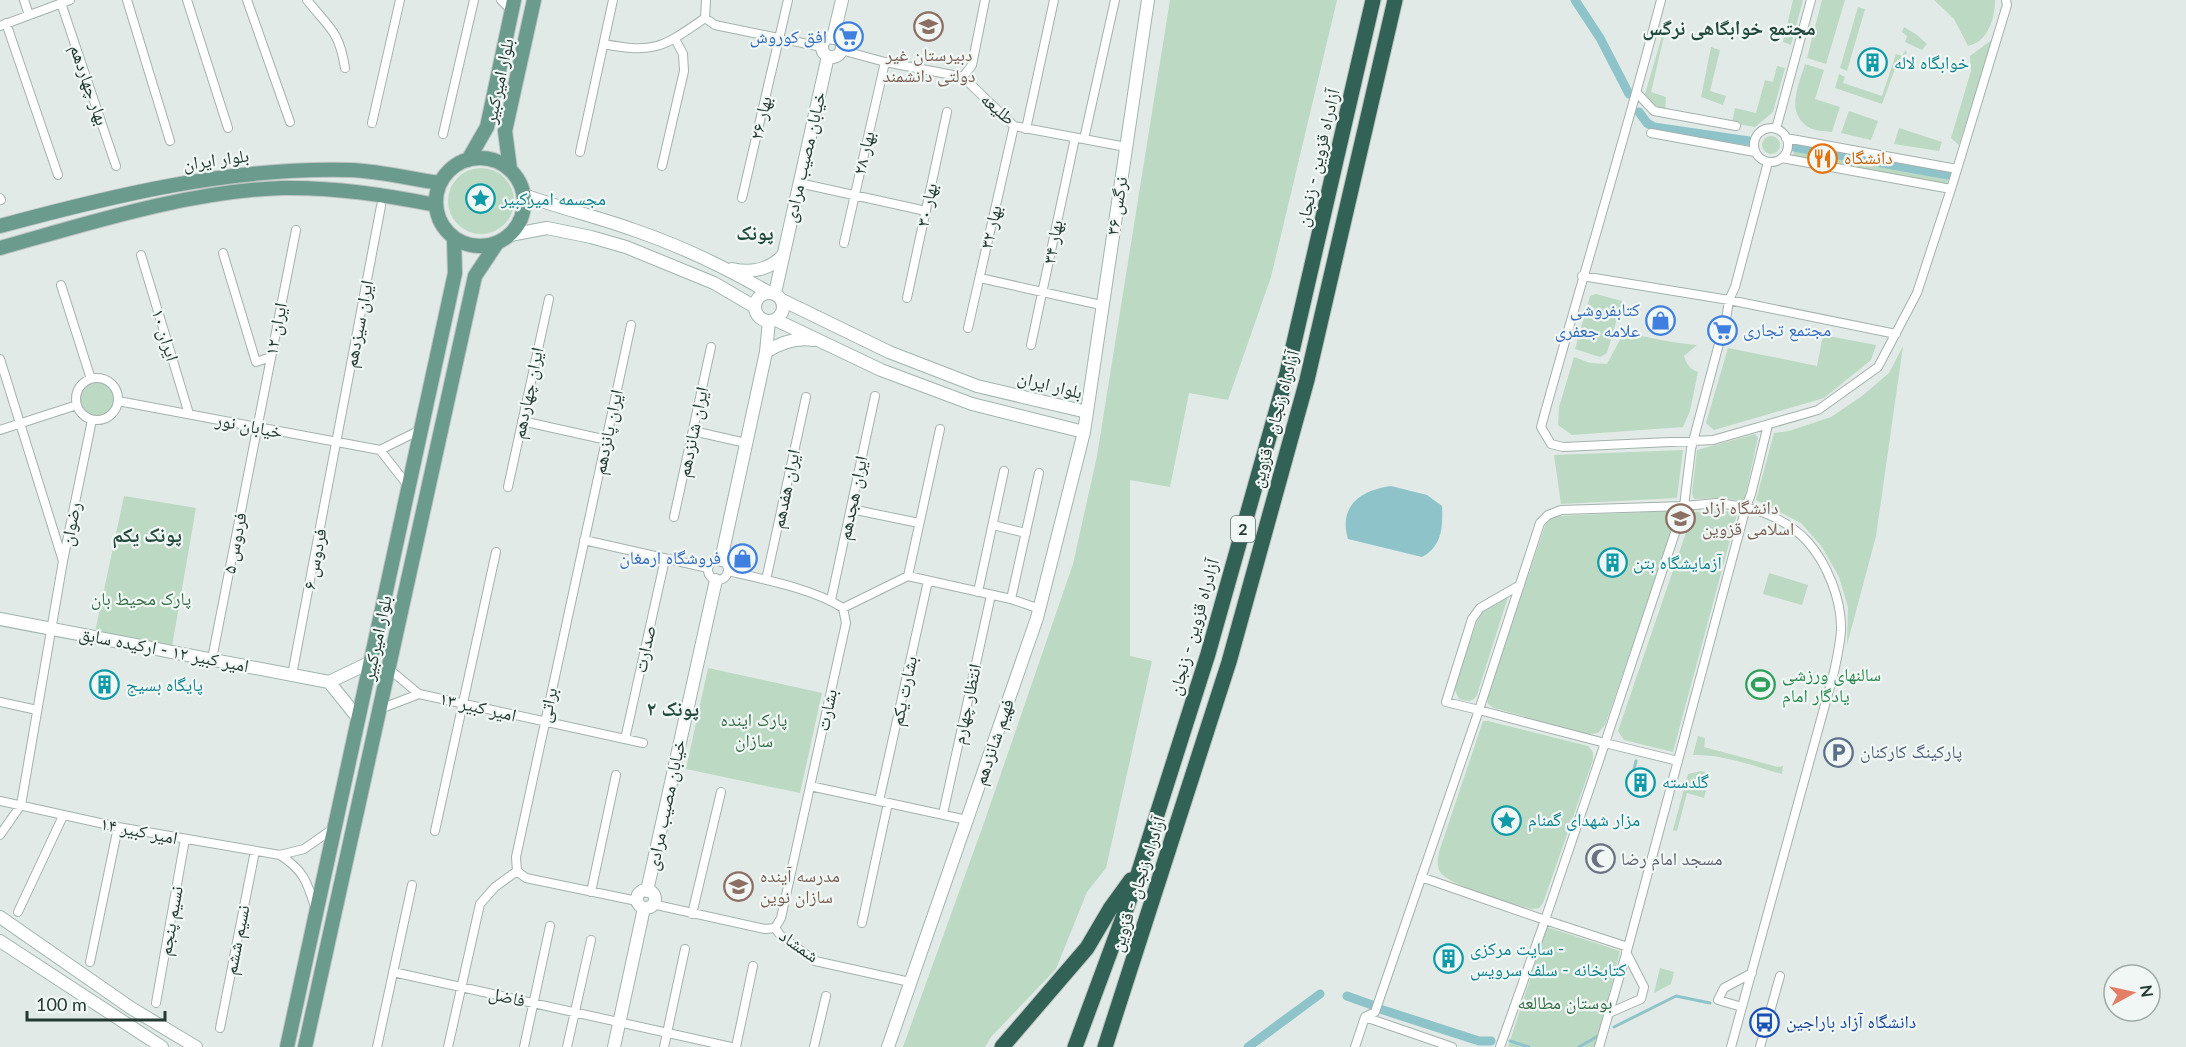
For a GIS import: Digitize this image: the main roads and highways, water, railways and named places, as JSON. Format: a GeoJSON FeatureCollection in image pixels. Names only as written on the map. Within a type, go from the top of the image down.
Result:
{"type":"FeatureCollection","features":[{"type":"Feature","properties":{"kind":"highway","name":"آزادراه قزوین - زنجان"},"geometry":{"type":"LineString","coordinates":[[1076,1047],[1140,867],[1208,654],[1287,373],[1373,0]]}},
{"type":"Feature","properties":{"kind":"highway","name":"آزادراه زنجان - قزوین"},"geometry":{"type":"LineString","coordinates":[[1105,1047],[1225,673],[1310,368],[1395,0]]}},
{"type":"Feature","properties":{"kind":"highway"},"geometry":{"type":"LineString","coordinates":[[1002,1047],[1087,948],[1110,909],[1140,867]]}},
{"type":"Feature","properties":{"kind":"main road","name":"بلوار امیرکبیر"},"geometry":{"type":"LineString","coordinates":[[510,169],[505,131],[534,0]]}},
{"type":"Feature","properties":{"kind":"main road","name":"بلوار امیرکبیر"},"geometry":{"type":"LineString","coordinates":[[468,160],[486,127],[513,5]]}},
{"type":"Feature","properties":{"kind":"main road"},"geometry":{"type":"LineString","coordinates":[[483,158],[497,161],[510,169],[519,181],[524,195],[524,210],[519,224],[510,235],[497,243],[482,247],[467,245],[454,238],[439,218],[436,205],[440,183],[452,169],[468,160],[483,158]]}},
{"type":"Feature","properties":{"kind":"main road","name":"بلوار ایران"},"geometry":{"type":"LineString","coordinates":[[0,226],[166,185],[238,174],[352,170],[440,183]]}},
{"type":"Feature","properties":{"kind":"main road","name":"بلوار ایران"},"geometry":{"type":"LineString","coordinates":[[0,248],[138,211],[242,191],[281,188],[325,189],[374,193],[436,205]]}},
{"type":"Feature","properties":{"kind":"main road","name":"بلوار امیرکبیر"},"geometry":{"type":"LineString","coordinates":[[287,1040],[317,913],[455,273],[454,238]]}},
{"type":"Feature","properties":{"kind":"main road","name":"بلوار امیرکبیر"},"geometry":{"type":"LineString","coordinates":[[306,1043],[475,276],[497,243]]}},
{"type":"Feature","properties":{"kind":"water"},"geometry":{"type":"Polygon","coordinates":[[[1391,486],[1427,495],[1442,506],[1440,535],[1434,547],[1422,557],[1348,539],[1346,517],[1354,502],[1370,491],[1391,486]]]}},
{"type":"Feature","properties":{"kind":"waterway"},"geometry":{"type":"LineString","coordinates":[[1575,0],[1600,38],[1629,94]]}},
{"type":"Feature","properties":{"kind":"waterway"},"geometry":{"type":"LineString","coordinates":[[1639,112],[1647,123],[1654,127],[1749,141]]}},
{"type":"Feature","properties":{"kind":"waterway"},"geometry":{"type":"LineString","coordinates":[[1794,147],[1948,175]]}},
{"type":"Feature","properties":{"kind":"waterway"},"geometry":{"type":"LineString","coordinates":[[1630,786],[1636,761]]}},
{"type":"Feature","properties":{"kind":"waterway"},"geometry":{"type":"LineString","coordinates":[[1248,1047],[1320,994]]}},
{"type":"Feature","properties":{"kind":"waterway"},"geometry":{"type":"LineString","coordinates":[[1347,996],[1372,1005]]}},
{"type":"Feature","properties":{"kind":"waterway"},"geometry":{"type":"LineString","coordinates":[[1614,1027],[1676,996],[1710,1003]]}},
{"type":"Feature","properties":{"kind":"waterway"},"geometry":{"type":"LineString","coordinates":[[1383,1010],[1479,1041],[1491,1041]]}},
{"type":"Feature","properties":{"kind":"waterway"},"geometry":{"type":"LineString","coordinates":[[1579,1047],[1598,1036]]}},
{"type":"Feature","properties":{"kind":"waterway"},"geometry":{"type":"LineString","coordinates":[[1510,1041],[1529,1047]]}},
{"type":"Feature","properties":{"kind":"tunnel"},"geometry":{"type":"LineString","coordinates":[[1720,340],[1726,320]]}},
{"type":"Feature","properties":{"kind":"place","name":"دبیرستان غیر دولتی دانشمند"},"geometry":{"type":"Point","coordinates":[929,26]}},
{"type":"Feature","properties":{"kind":"place","name":"افق کوروش"},"geometry":{"type":"Point","coordinates":[848,37]}},
{"type":"Feature","properties":{"kind":"place","name":"خوابگاه لاله"},"geometry":{"type":"Point","coordinates":[1873,63]}},
{"type":"Feature","properties":{"kind":"place","name":"دانشگاه"},"geometry":{"type":"Point","coordinates":[1823,158]}},
{"type":"Feature","properties":{"kind":"place","name":"مجسمه امیرکبیر"},"geometry":{"type":"Point","coordinates":[480,199]}},
{"type":"Feature","properties":{"kind":"place","name":"کتابفروشی علامه جعفری"},"geometry":{"type":"Point","coordinates":[1661,320]}},
{"type":"Feature","properties":{"kind":"place","name":"مجتمع تجاری"},"geometry":{"type":"Point","coordinates":[1722,330]}},
{"type":"Feature","properties":{"kind":"place","name":"دانشگاه آزاد اسلامی قزوین"},"geometry":{"type":"Point","coordinates":[1681,518]}},
{"type":"Feature","properties":{"kind":"place","name":"فروشگاه ارمغان"},"geometry":{"type":"Point","coordinates":[742,558]}},
{"type":"Feature","properties":{"kind":"place","name":"آزمایشگاه بتن"},"geometry":{"type":"Point","coordinates":[1612,563]}},
{"type":"Feature","properties":{"kind":"place","name":"پایگاه بسیج"},"geometry":{"type":"Point","coordinates":[105,685]}},
{"type":"Feature","properties":{"kind":"place","name":"سالنهای ورزشی یادگار امام"},"geometry":{"type":"Point","coordinates":[1761,685]}},
{"type":"Feature","properties":{"kind":"place","name":"پارکینگ کارکنان"},"geometry":{"type":"Point","coordinates":[1839,752]}},
{"type":"Feature","properties":{"kind":"place","name":"گلدسته"},"geometry":{"type":"Point","coordinates":[1641,782]}},
{"type":"Feature","properties":{"kind":"place","name":"مزار شهدای گمنام"},"geometry":{"type":"Point","coordinates":[1507,820]}},
{"type":"Feature","properties":{"kind":"place","name":"مسجد امام رضا"},"geometry":{"type":"Point","coordinates":[1600,859]}},
{"type":"Feature","properties":{"kind":"place","name":"مدرسه آینده سازان نوین"},"geometry":{"type":"Point","coordinates":[739,886]}},
{"type":"Feature","properties":{"kind":"place","name":"سایت مرکزی - کتابخانه - سلف سرویس"},"geometry":{"type":"Point","coordinates":[1449,959]}},
{"type":"Feature","properties":{"kind":"place","name":"دانشگاه آزاد باراجین"},"geometry":{"type":"Point","coordinates":[1765,1022]}},
{"type":"Feature","properties":{"kind":"district","name":"مجتمع خوابگاهی نرگس"},"geometry":{"type":"Point","coordinates":[1729,28]}},
{"type":"Feature","properties":{"kind":"district","name":"پونک"},"geometry":{"type":"Point","coordinates":[755,233]}},
{"type":"Feature","properties":{"kind":"district","name":"پونک یکم"},"geometry":{"type":"Point","coordinates":[147,535]}},
{"type":"Feature","properties":{"kind":"district","name":"پونک ۲"},"geometry":{"type":"Point","coordinates":[673,709]}},
{"type":"Feature","properties":{"kind":"park label","name":"پارک محیط بان"},"geometry":{"type":"Point","coordinates":[141,599]}},
{"type":"Feature","properties":{"kind":"park label","name":"پارک اینده سازان"},"geometry":{"type":"Point","coordinates":[754,730]}},
{"type":"Feature","properties":{"kind":"park label","name":"بوستان مطالعه"},"geometry":{"type":"Point","coordinates":[1565,1003]}}]}
